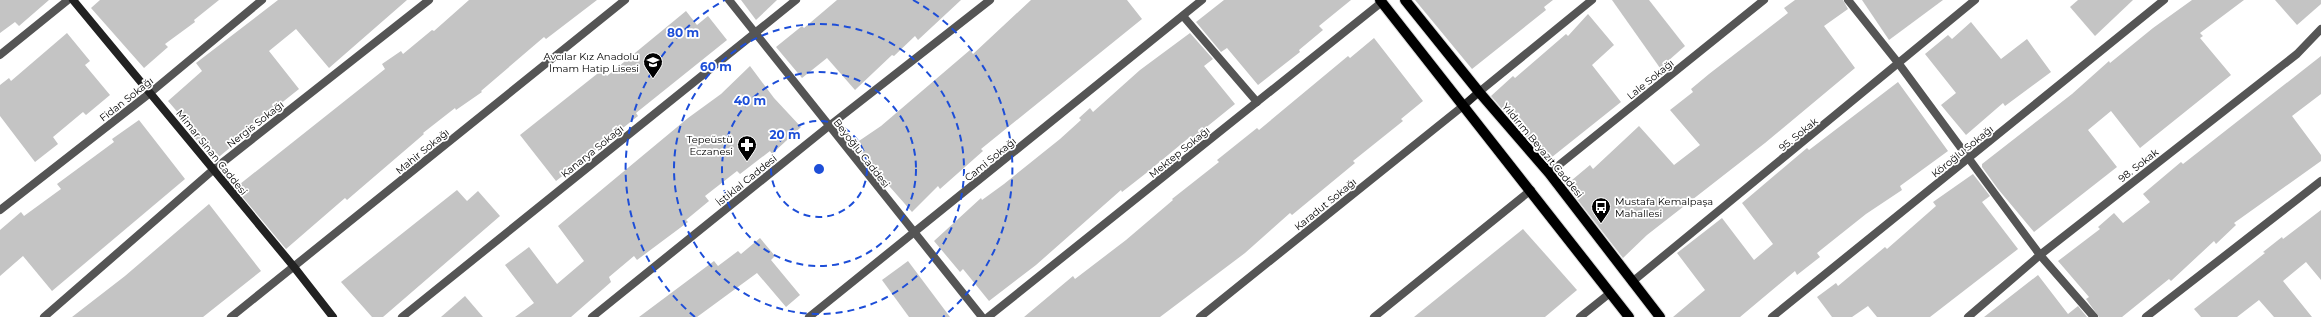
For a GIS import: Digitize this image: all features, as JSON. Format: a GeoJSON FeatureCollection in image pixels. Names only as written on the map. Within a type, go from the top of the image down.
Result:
{"type":"FeatureCollection","features":[{"type":"Feature","properties":{"kind":"main road","name":"Mimar Sinan Caddesi"},"geometry":{"type":"LineString","coordinates":[[73,0],[294,267],[333,317]]}},
{"type":"Feature","properties":{"kind":"main road","name":"Yıldırım Beyazıt Caddesi"},"geometry":{"type":"LineString","coordinates":[[1405,0],[1479,92],[1549,173],[1660,317]]}},
{"type":"Feature","properties":{"kind":"main road"},"geometry":{"type":"LineString","coordinates":[[1381,1],[1531,190],[1629,317]]}},
{"type":"Feature","properties":{"kind":"main road"},"geometry":{"type":"LineString","coordinates":[[1463,106],[1479,92]]}},
{"type":"Feature","properties":{"kind":"street"},"geometry":{"type":"LineString","coordinates":[[0,55],[68,0]]}},
{"type":"Feature","properties":{"kind":"street","name":"Fidan Sokağı"},"geometry":{"type":"LineString","coordinates":[[0,210],[150,93],[262,0]]}},
{"type":"Feature","properties":{"kind":"street","name":"Nergis Sokağı"},"geometry":{"type":"LineString","coordinates":[[44,317],[213,170],[429,0]]}},
{"type":"Feature","properties":{"kind":"street","name":"Mahir Sokağı"},"geometry":{"type":"LineString","coordinates":[[231,317],[626,0]]}},
{"type":"Feature","properties":{"kind":"street","name":"Beyoğlu Caddesi"},"geometry":{"type":"LineString","coordinates":[[729,0],[913,233],[982,317]]}},
{"type":"Feature","properties":{"kind":"street","name":"Kanarya Sokağı"},"geometry":{"type":"LineString","coordinates":[[402,317],[796,0]]}},
{"type":"Feature","properties":{"kind":"street","name":"İstiklal Caddesi"},"geometry":{"type":"LineString","coordinates":[[592,317],[829,126],[990,0]]}},
{"type":"Feature","properties":{"kind":"street","name":"Cami Sokağı"},"geometry":{"type":"LineString","coordinates":[[809,317],[1202,0]]}},
{"type":"Feature","properties":{"kind":"street"},"geometry":{"type":"LineString","coordinates":[[1479,92],[1592,0]]}},
{"type":"Feature","properties":{"kind":"street","name":"Lale Sokağı"},"geometry":{"type":"LineString","coordinates":[[1549,173],[1764,0]]}},
{"type":"Feature","properties":{"kind":"street"},"geometry":{"type":"LineString","coordinates":[[1848,0],[1899,64],[1970,158],[2040,255],[2094,317]]}},
{"type":"Feature","properties":{"kind":"street","name":"95. Sokak"},"geometry":{"type":"LineString","coordinates":[[1632,282],[1975,0]]}},
{"type":"Feature","properties":{"kind":"street","name":"Köroğlu Sokağı"},"geometry":{"type":"LineString","coordinates":[[1772,317],[2164,0]]}},
{"type":"Feature","properties":{"kind":"street","name":"Mektep Sokağı"},"geometry":{"type":"LineString","coordinates":[[988,317],[1381,1]]}},
{"type":"Feature","properties":{"kind":"street"},"geometry":{"type":"LineString","coordinates":[[1183,16],[1257,102]]}},
{"type":"Feature","properties":{"kind":"street","name":"98. Sokak"},"geometry":{"type":"LineString","coordinates":[[1968,317],[2040,255],[2297,54],[2321,29]]}},
{"type":"Feature","properties":{"kind":"street","name":"Karadut Sokağı"},"geometry":{"type":"LineString","coordinates":[[1200,317],[1463,106]]}},
{"type":"Feature","properties":{"kind":"street"},"geometry":{"type":"LineString","coordinates":[[2146,317],[2321,181]]}},
{"type":"Feature","properties":{"kind":"street"},"geometry":{"type":"LineString","coordinates":[[1374,317],[1531,190]]}},
{"type":"Feature","properties":{"kind":"street"},"geometry":{"type":"LineString","coordinates":[[1580,317],[1610,292]]}},
{"type":"Feature","properties":{"kind":"building"},"geometry":{"type":"Polygon","coordinates":[[[0,0],[49,0],[19,26],[15,22],[0,33],[0,0]]]}},
{"type":"Feature","properties":{"kind":"building"},"geometry":{"type":"Polygon","coordinates":[[[100,0],[219,0],[194,20],[195,22],[165,44],[168,47],[144,68],[91,8],[100,0]]]}},
{"type":"Feature","properties":{"kind":"building"},"geometry":{"type":"Polygon","coordinates":[[[278,0],[407,0],[329,68],[296,29],[269,51],[299,89],[236,139],[238,141],[214,161],[189,131],[192,129],[168,101],[202,71],[196,63],[278,0]]]}},
{"type":"Feature","properties":{"kind":"building"},"geometry":{"type":"Polygon","coordinates":[[[469,0],[597,0],[546,39],[544,37],[481,91],[482,92],[456,110],[455,108],[423,133],[424,134],[347,200],[345,198],[286,249],[235,188],[385,69],[382,64],[401,51],[403,54],[432,30],[434,31],[469,0]]]}},
{"type":"Feature","properties":{"kind":"building"},"geometry":{"type":"Polygon","coordinates":[[[741,0],[777,0],[756,20],[741,0]]]}},
{"type":"Feature","properties":{"kind":"building"},"geometry":{"type":"Polygon","coordinates":[[[837,0],[961,0],[918,40],[915,36],[894,56],[892,55],[855,90],[827,58],[802,78],[776,47],[802,26],[804,28],[837,0]]]}},
{"type":"Feature","properties":{"kind":"building"},"geometry":{"type":"Polygon","coordinates":[[[1031,0],[1127,0],[1142,19],[981,149],[983,151],[940,189],[938,186],[912,212],[853,145],[881,126],[970,50],[973,54],[1031,0]]]}},
{"type":"Feature","properties":{"kind":"building"},"geometry":{"type":"Polygon","coordinates":[[[1224,0],[1351,0],[1319,26],[1323,30],[1299,50],[1300,52],[1258,85],[1227,48],[1221,52],[1196,22],[1224,0]]]}},
{"type":"Feature","properties":{"kind":"building"},"geometry":{"type":"Polygon","coordinates":[[[1415,0],[1553,0],[1544,7],[1546,10],[1472,69],[1415,0]]]}},
{"type":"Feature","properties":{"kind":"building"},"geometry":{"type":"Polygon","coordinates":[[[1612,0],[1649,0],[1685,46],[1660,68],[1612,0]]]}},
{"type":"Feature","properties":{"kind":"building"},"geometry":{"type":"Polygon","coordinates":[[[1795,0],[1843,0],[1848,9],[1824,26],[1855,68],[1765,143],[1647,235],[1623,258],[1566,185],[1590,165],[1593,169],[1639,126],[1674,165],[1700,145],[1670,110],[1693,92],[1691,89],[1709,74],[1788,13],[1784,8],[1795,0]]]}},
{"type":"Feature","properties":{"kind":"building"},"geometry":{"type":"Polygon","coordinates":[[[1862,0],[1943,0],[1889,40],[1862,0]]]}},
{"type":"Feature","properties":{"kind":"building"},"geometry":{"type":"Polygon","coordinates":[[[2078,0],[2133,0],[2095,36],[2070,7],[2078,0]]]}},
{"type":"Feature","properties":{"kind":"building"},"geometry":{"type":"Polygon","coordinates":[[[2192,0],[2244,0],[2200,33],[2203,36],[2200,38],[2231,75],[2140,148],[2111,111],[2088,130],[2117,167],[2034,232],[1998,189],[1982,167],[1982,164],[2072,94],[2109,61],[2110,63],[2153,28],[2192,0]]]}},
{"type":"Feature","properties":{"kind":"building"},"geometry":{"type":"Polygon","coordinates":[[[2275,0],[2321,0],[2321,4],[2297,25],[2275,0]]]}},
{"type":"Feature","properties":{"kind":"building"},"geometry":{"type":"Polygon","coordinates":[[[686,11],[697,25],[708,16],[727,40],[636,113],[638,116],[556,181],[520,135],[602,70],[607,76],[686,11]]]}},
{"type":"Feature","properties":{"kind":"building"},"geometry":{"type":"Polygon","coordinates":[[[1588,14],[1614,45],[1592,65],[1621,102],[1547,161],[1491,96],[1513,76],[1515,78],[1566,34],[1568,36],[1588,14]]]}},
{"type":"Feature","properties":{"kind":"building"},"geometry":{"type":"Polygon","coordinates":[[[1971,22],[2001,59],[2027,39],[2051,72],[2005,106],[2003,103],[1966,135],[1941,105],[1956,93],[1925,54],[1948,35],[1952,39],[1971,22]]]}},
{"type":"Feature","properties":{"kind":"building"},"geometry":{"type":"Polygon","coordinates":[[[67,33],[90,61],[85,65],[110,95],[86,115],[83,112],[53,137],[58,144],[35,162],[0,116],[0,85],[9,78],[11,81],[67,33]]]}},
{"type":"Feature","properties":{"kind":"building"},"geometry":{"type":"Polygon","coordinates":[[[1190,33],[1213,59],[1204,66],[1235,104],[1193,138],[1191,136],[1122,192],[1121,190],[1036,265],[989,301],[963,269],[960,272],[934,241],[981,198],[982,200],[1004,184],[1060,139],[1081,120],[1079,118],[1090,108],[1093,112],[1140,70],[1190,33]]]}},
{"type":"Feature","properties":{"kind":"building"},"geometry":{"type":"Polygon","coordinates":[[[1374,38],[1423,101],[1401,119],[1403,121],[1353,161],[1355,163],[1292,215],[1290,213],[1245,253],[1160,317],[1024,317],[1073,276],[1075,279],[1126,240],[1173,200],[1172,199],[1219,162],[1217,160],[1257,128],[1259,130],[1348,56],[1350,58],[1374,38]]]}},
{"type":"Feature","properties":{"kind":"building"},"geometry":{"type":"Polygon","coordinates":[[[2321,56],[2321,94],[2292,116],[2321,155],[2321,161],[2234,223],[2236,225],[2216,244],[2214,241],[2171,281],[2169,279],[2122,317],[2099,317],[2086,299],[2089,297],[2058,261],[2100,229],[2098,227],[2114,213],[2123,223],[2150,202],[2143,194],[2181,162],[2183,164],[2321,56]]]}},
{"type":"Feature","properties":{"kind":"building"},"geometry":{"type":"Polygon","coordinates":[[[750,66],[774,98],[801,127],[772,154],[770,151],[740,174],[737,171],[705,196],[709,201],[686,220],[688,222],[637,260],[634,256],[609,277],[611,282],[571,317],[515,317],[534,303],[505,265],[529,247],[557,284],[584,261],[558,226],[688,118],[721,94],[750,66]]]}},
{"type":"Feature","properties":{"kind":"building"},"geometry":{"type":"Polygon","coordinates":[[[1898,82],[1948,151],[1900,186],[1902,190],[1866,214],[1817,253],[1820,257],[1797,275],[1795,271],[1740,317],[1673,317],[1705,290],[1677,253],[1722,218],[1754,260],[1773,244],[1742,203],[1807,148],[1809,150],[1898,82]]]}},
{"type":"Feature","properties":{"kind":"building"},"geometry":{"type":"Polygon","coordinates":[[[139,120],[185,179],[52,291],[23,256],[0,276],[0,230],[21,212],[24,216],[61,189],[57,184],[114,142],[112,139],[139,120]]]}},
{"type":"Feature","properties":{"kind":"building"},"geometry":{"type":"Polygon","coordinates":[[[1973,174],[1990,196],[1982,202],[2018,249],[1930,317],[1877,317],[1868,306],[1852,317],[1832,317],[1817,297],[1836,283],[1838,286],[1885,247],[1887,249],[1936,206],[1933,202],[1973,174]]]}},
{"type":"Feature","properties":{"kind":"building"},"geometry":{"type":"Polygon","coordinates":[[[457,190],[467,201],[478,191],[500,216],[383,317],[372,317],[341,282],[457,190]]]}},
{"type":"Feature","properties":{"kind":"building"},"geometry":{"type":"Polygon","coordinates":[[[209,204],[261,271],[203,317],[72,317],[125,276],[209,204]]]}},
{"type":"Feature","properties":{"kind":"building"},"geometry":{"type":"Polygon","coordinates":[[[2321,210],[2321,280],[2306,262],[2283,281],[2312,317],[2274,317],[2259,300],[2237,317],[2201,317],[2194,309],[2265,253],[2263,252],[2282,237],[2283,239],[2321,210]]]}},
{"type":"Feature","properties":{"kind":"building"},"geometry":{"type":"Polygon","coordinates":[[[1523,229],[1577,290],[1545,317],[1414,317],[1523,229]]]}},
{"type":"Feature","properties":{"kind":"building"},"geometry":{"type":"Polygon","coordinates":[[[760,238],[775,256],[771,260],[800,295],[786,307],[757,273],[697,317],[639,317],[714,261],[718,266],[738,251],[741,254],[760,238]]]}},
{"type":"Feature","properties":{"kind":"building"},"geometry":{"type":"Polygon","coordinates":[[[908,261],[950,317],[909,317],[882,280],[908,261]]]}},
{"type":"Feature","properties":{"kind":"building"},"geometry":{"type":"Polygon","coordinates":[[[2038,275],[2068,314],[2078,306],[2087,317],[1984,317],[2038,275]]]}},
{"type":"Feature","properties":{"kind":"building"},"geometry":{"type":"Polygon","coordinates":[[[465,296],[483,317],[441,317],[465,296]]]}},
{"type":"Feature","properties":{"kind":"place","name":"Avcılar Kız Anadolu İmam Hatip Lisesi"},"geometry":{"type":"Point","coordinates":[653,79]}},
{"type":"Feature","properties":{"kind":"place","name":"Tepeüstü Eczanesi"},"geometry":{"type":"Point","coordinates":[747,162]}},
{"type":"Feature","properties":{"kind":"place","name":"Mustafa Kemalpaşa Mahallesi"},"geometry":{"type":"Point","coordinates":[1601,224]}}]}
